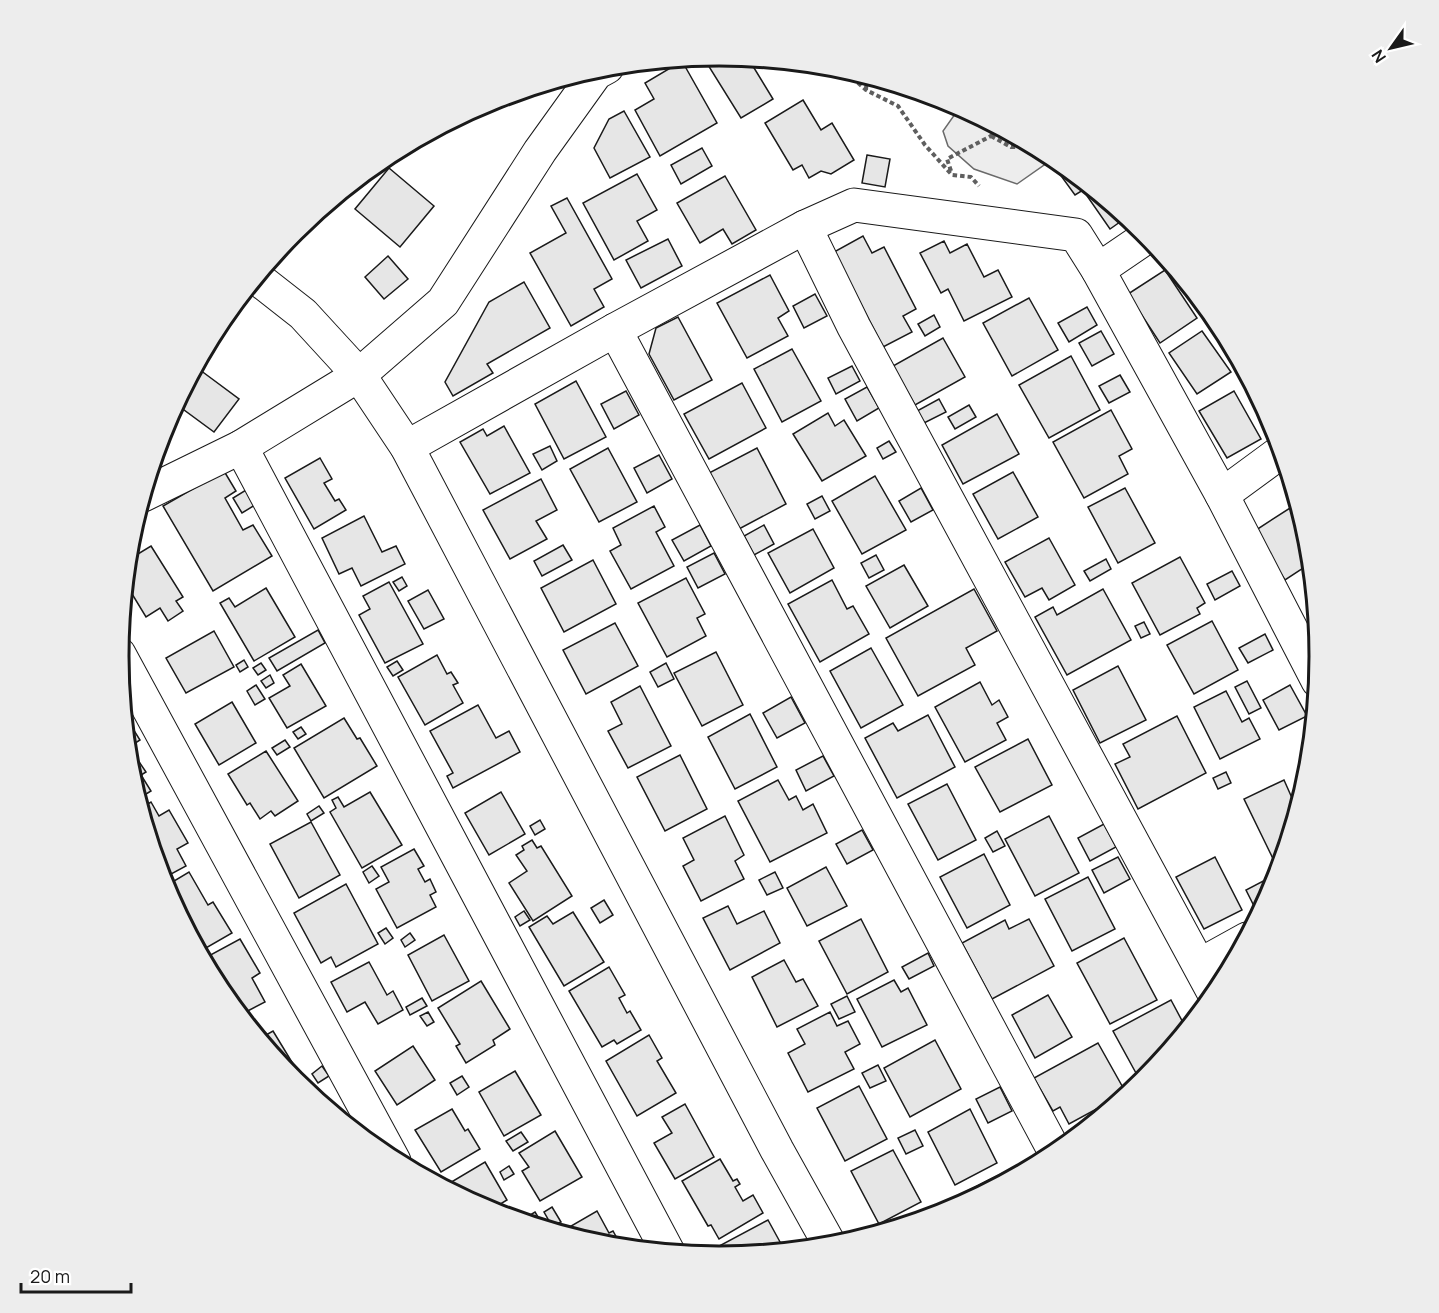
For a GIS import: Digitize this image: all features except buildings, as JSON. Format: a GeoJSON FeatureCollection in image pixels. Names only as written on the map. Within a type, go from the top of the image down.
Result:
{"type":"FeatureCollection","features":[{"type":"Feature","properties":{"kind":"street"},"geometry":{"type":"LineString","coordinates":[[153,490],[240,447],[359,375],[443,302],[540,151],[591,80]]}},
{"type":"Feature","properties":{"kind":"street"},"geometry":{"type":"LineString","coordinates":[[407,447],[805,227],[854,206],[1076,235],[1098,270],[1222,495],[1310,665]]}},
{"type":"Feature","properties":{"kind":"street"},"geometry":{"type":"LineString","coordinates":[[805,227],[854,327],[1210,985]]}},
{"type":"Feature","properties":{"kind":"street"},"geometry":{"type":"LineString","coordinates":[[1098,270],[1140,242]]}},
{"type":"Feature","properties":{"kind":"street"},"geometry":{"type":"LineString","coordinates":[[263,283],[303,314],[359,375],[407,447],[760,1118],[826,1237]]}},
{"type":"Feature","properties":{"kind":"street"},"geometry":{"type":"LineString","coordinates":[[615,330],[1051,1145]]}},
{"type":"Feature","properties":{"kind":"street"},"geometry":{"type":"LineString","coordinates":[[240,447],[664,1244]]}},
{"type":"Feature","properties":{"kind":"street"},"geometry":{"type":"LineString","coordinates":[[1222,495],[1275,457]]}},
{"type":"Feature","properties":{"kind":"street"},"geometry":{"type":"LineString","coordinates":[[129,673],[384,1142]]}},
{"type":"Feature","properties":{"kind":"street"},"geometry":{"type":"LineString","coordinates":[[1200,965],[1234,946]]}},
{"type":"Feature","properties":{"kind":"path"},"geometry":{"type":"LineString","coordinates":[[857,82],[866,90],[898,106],[925,145],[952,175],[971,177],[983,190],[987,210],[969,220]]}},
{"type":"Feature","properties":{"kind":"path"},"geometry":{"type":"LineString","coordinates":[[866,85],[866,90]]}},
{"type":"Feature","properties":{"kind":"path"},"geometry":{"type":"LineString","coordinates":[[952,175],[947,159],[991,136],[992,133]]}},
{"type":"Feature","properties":{"kind":"path"},"geometry":{"type":"LineString","coordinates":[[991,136],[1011,147],[1018,147]]}},
{"type":"Feature","properties":{"kind":"shaded area"},"geometry":{"type":"Polygon","coordinates":[[[954,115],[1015,145],[1045,164],[1017,184],[974,169],[948,146],[943,131],[954,115]]]}}]}
